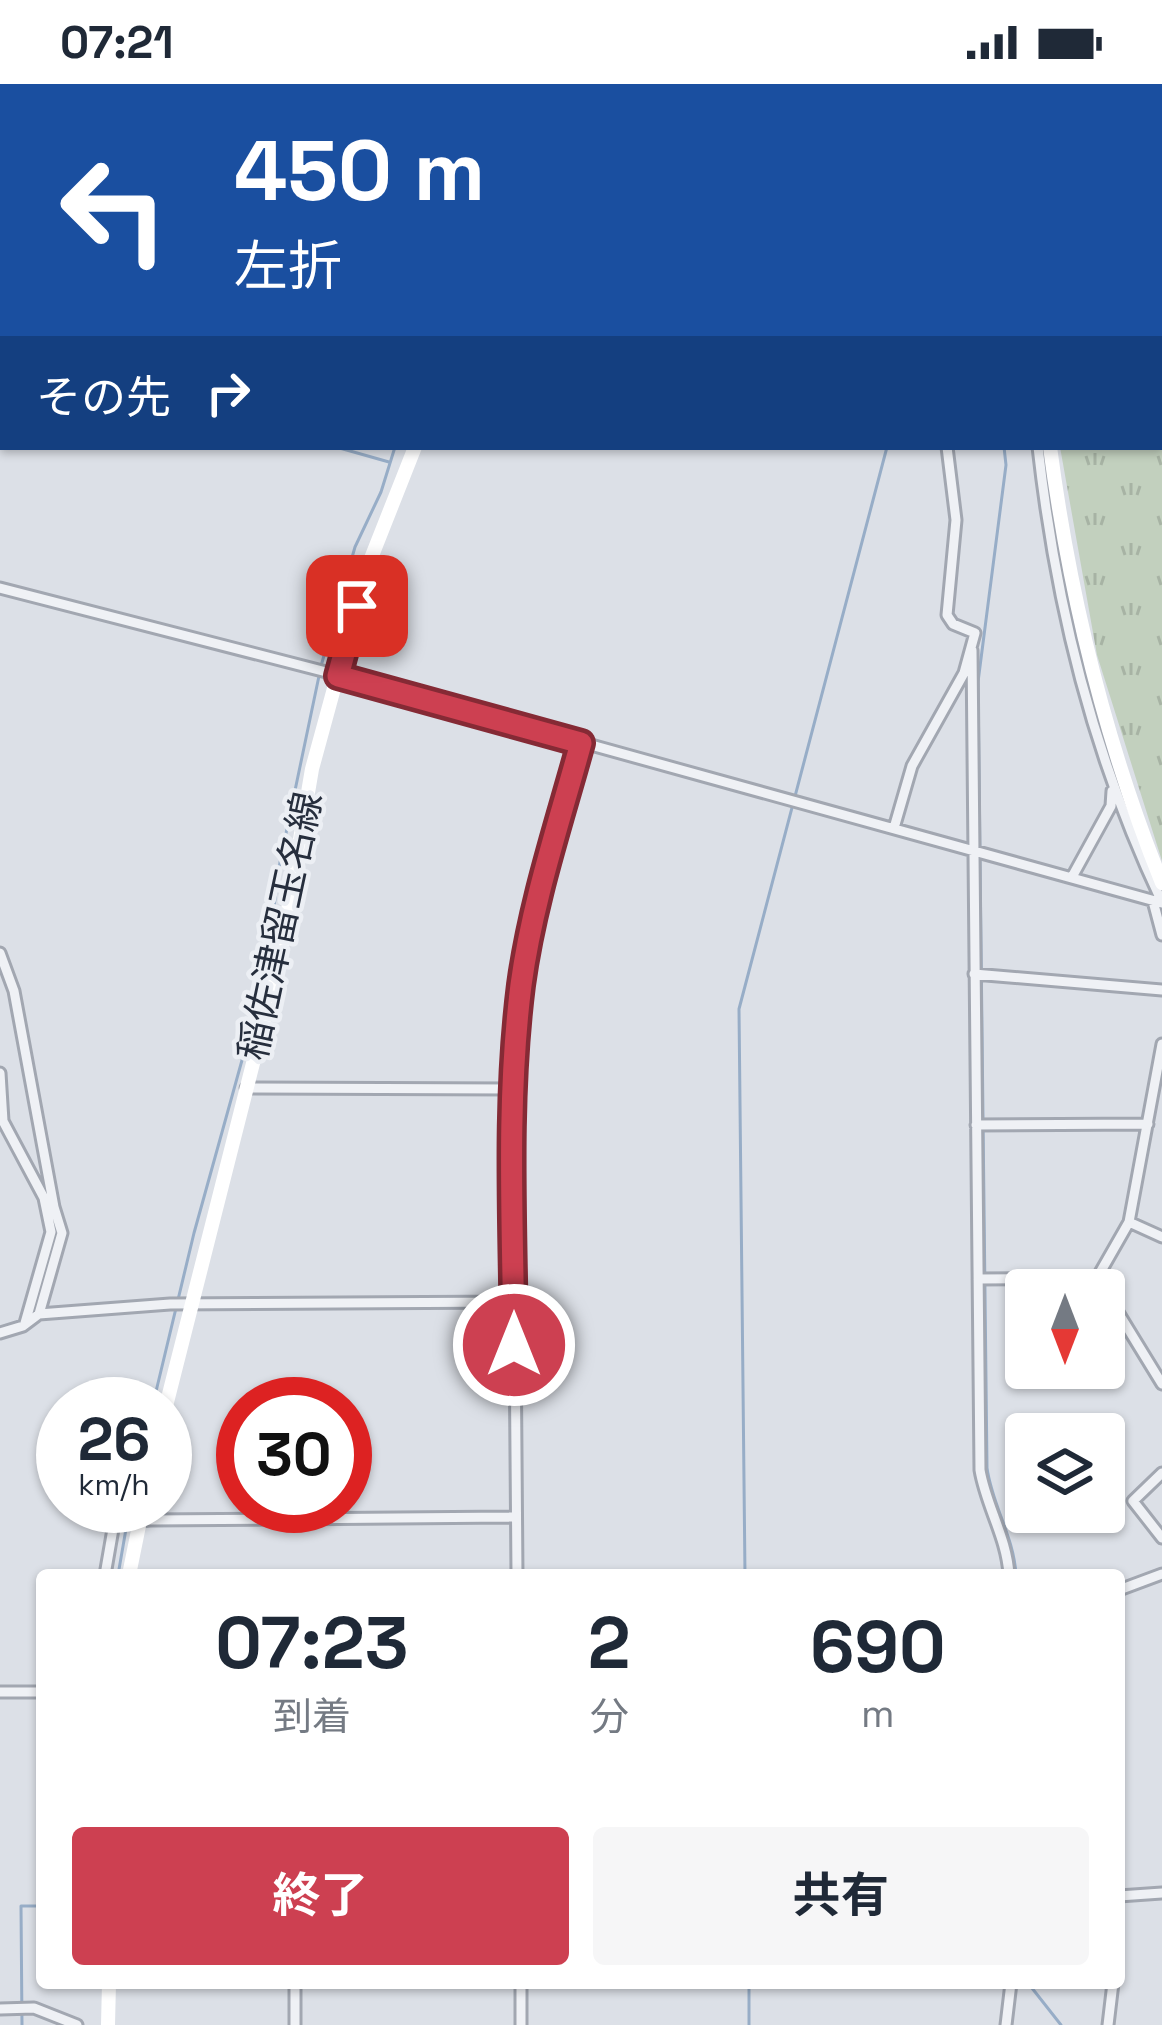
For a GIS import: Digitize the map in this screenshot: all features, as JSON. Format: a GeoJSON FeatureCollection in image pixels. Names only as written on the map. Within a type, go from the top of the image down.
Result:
{"type":"FeatureCollection","features":[{"type":"Feature","properties":{"kind":"main road","name":"稲佐津留玉名線"},"geometry":{"type":"LineString","coordinates":[[170,1377],[181,1304],[280,957],[327,673],[415,450]]}},
{"type":"Feature","properties":{"kind":"main road"},"geometry":{"type":"LineString","coordinates":[[1050,450],[1067,565],[1089,665],[1128,796],[1162,883]]}},
{"type":"Feature","properties":{"kind":"main road"},"geometry":{"type":"LineString","coordinates":[[130,1569],[137,1533]]}},
{"type":"Feature","properties":{"kind":"main road"},"geometry":{"type":"LineString","coordinates":[[108,2025],[109,1989]]}},
{"type":"Feature","properties":{"kind":"street"},"geometry":{"type":"LineString","coordinates":[[894,828],[912,766],[964,673],[975,633],[953,624],[947,615],[956,520],[947,450]]}},
{"type":"Feature","properties":{"kind":"street"},"geometry":{"type":"LineString","coordinates":[[1038,450],[1054,572],[1072,651],[1112,783],[1159,902],[1162,935]]}},
{"type":"Feature","properties":{"kind":"street"},"geometry":{"type":"LineString","coordinates":[[0,588],[1159,902]]}},
{"type":"Feature","properties":{"kind":"street"},"geometry":{"type":"LineString","coordinates":[[972,650],[982,1125],[980,1470],[1008,1569]]}},
{"type":"Feature","properties":{"kind":"street"},"geometry":{"type":"LineString","coordinates":[[517,1569],[513,1089],[521,986],[532,924],[581,743]]}},
{"type":"Feature","properties":{"kind":"street"},"geometry":{"type":"LineString","coordinates":[[1072,877],[1111,806],[1112,783]]}},
{"type":"Feature","properties":{"kind":"street"},"geometry":{"type":"LineString","coordinates":[[0,953],[14,991],[62,1233],[40,1314]]}},
{"type":"Feature","properties":{"kind":"street"},"geometry":{"type":"LineString","coordinates":[[980,974],[1162,989]]}},
{"type":"Feature","properties":{"kind":"street"},"geometry":{"type":"LineString","coordinates":[[1102,1269],[1129,1222],[1162,1044]]}},
{"type":"Feature","properties":{"kind":"street"},"geometry":{"type":"LineString","coordinates":[[0,1073],[3,1121],[44,1198],[51,1232],[24,1325]]}},
{"type":"Feature","properties":{"kind":"street"},"geometry":{"type":"LineString","coordinates":[[246,1088],[513,1089]]}},
{"type":"Feature","properties":{"kind":"street"},"geometry":{"type":"LineString","coordinates":[[982,1125],[1148,1124]]}},
{"type":"Feature","properties":{"kind":"street"},"geometry":{"type":"LineString","coordinates":[[1129,1222],[1162,1238]]}},
{"type":"Feature","properties":{"kind":"street"},"geometry":{"type":"LineString","coordinates":[[983,1279],[1005,1279]]}},
{"type":"Feature","properties":{"kind":"street"},"geometry":{"type":"LineString","coordinates":[[0,1333],[40,1314],[181,1304],[514,1302]]}},
{"type":"Feature","properties":{"kind":"street"},"geometry":{"type":"LineString","coordinates":[[1125,1324],[1162,1384]]}},
{"type":"Feature","properties":{"kind":"street"},"geometry":{"type":"LineString","coordinates":[[1162,1473],[1133,1501],[1162,1538]]}},
{"type":"Feature","properties":{"kind":"street"},"geometry":{"type":"LineString","coordinates":[[192,1514],[516,1517]]}},
{"type":"Feature","properties":{"kind":"street"},"geometry":{"type":"LineString","coordinates":[[106,1569],[112,1533]]}},
{"type":"Feature","properties":{"kind":"street"},"geometry":{"type":"LineString","coordinates":[[1125,1588],[1162,1574]]}},
{"type":"Feature","properties":{"kind":"street"},"geometry":{"type":"LineString","coordinates":[[0,1692],[36,1692]]}},
{"type":"Feature","properties":{"kind":"street"},"geometry":{"type":"LineString","coordinates":[[1125,1895],[1162,1893]]}},
{"type":"Feature","properties":{"kind":"street"},"geometry":{"type":"LineString","coordinates":[[295,1989],[295,2025]]}},
{"type":"Feature","properties":{"kind":"street"},"geometry":{"type":"LineString","coordinates":[[521,1989],[521,2025]]}},
{"type":"Feature","properties":{"kind":"street"},"geometry":{"type":"LineString","coordinates":[[1006,2025],[1010,1989]]}},
{"type":"Feature","properties":{"kind":"street"},"geometry":{"type":"LineString","coordinates":[[1108,2025],[1113,1989]]}},
{"type":"Feature","properties":{"kind":"street"},"geometry":{"type":"LineString","coordinates":[[0,2008],[34,2008],[77,2025]]}},
{"type":"Feature","properties":{"kind":"green space"},"geometry":{"type":"Polygon","coordinates":[[[1061,450],[1162,450],[1162,861],[1097,655],[1061,450]]]}},
{"type":"Feature","properties":{"kind":"waterway"},"geometry":{"type":"LineString","coordinates":[[347,450],[389,462]]}},
{"type":"Feature","properties":{"kind":"waterway"},"geometry":{"type":"LineString","coordinates":[[321,666],[355,547],[394,450]]}},
{"type":"Feature","properties":{"kind":"waterway"},"geometry":{"type":"LineString","coordinates":[[745,1569],[739,1009],[886,450]]}},
{"type":"Feature","properties":{"kind":"waterway"},"geometry":{"type":"LineString","coordinates":[[1004,450],[978,682],[987,1468],[1015,1569]]}},
{"type":"Feature","properties":{"kind":"waterway"},"geometry":{"type":"LineString","coordinates":[[159,1377],[264,981],[280,862],[319,676]]}},
{"type":"Feature","properties":{"kind":"waterway"},"geometry":{"type":"LineString","coordinates":[[119,1569],[125,1533]]}},
{"type":"Feature","properties":{"kind":"waterway"},"geometry":{"type":"LineString","coordinates":[[22,2025],[21,1906],[36,1906]]}},
{"type":"Feature","properties":{"kind":"waterway"},"geometry":{"type":"LineString","coordinates":[[749,1989],[749,2025]]}},
{"type":"Feature","properties":{"kind":"waterway"},"geometry":{"type":"LineString","coordinates":[[1033,1989],[1061,2025]]}},
{"type":"Feature","properties":{"kind":"route"},"geometry":{"type":"LineString","coordinates":[[357,606],[338,676],[581,743],[532,924],[521,986],[513,1089],[514,1345]]}}]}
